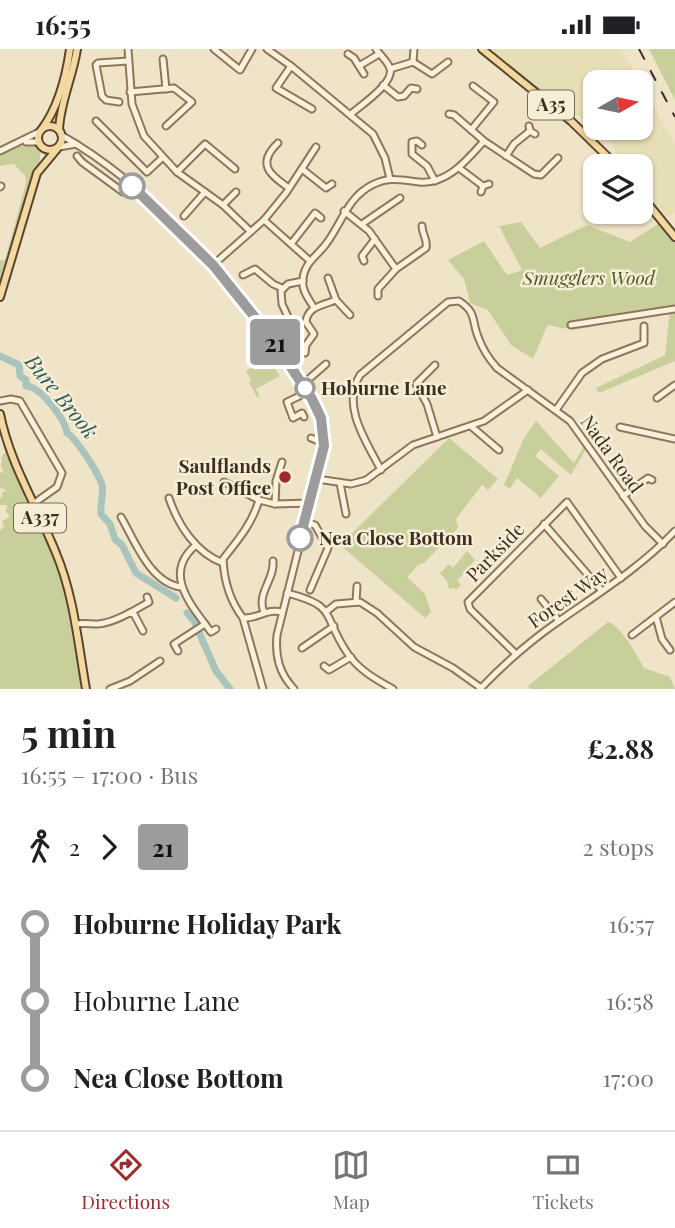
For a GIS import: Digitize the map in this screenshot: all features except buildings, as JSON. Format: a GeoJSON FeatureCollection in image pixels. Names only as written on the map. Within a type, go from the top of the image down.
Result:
{"type":"FeatureCollection","features":[{"type":"Feature","properties":{"kind":"main road"},"geometry":{"type":"LineString","coordinates":[[41,166],[41,131],[54,110],[67,70],[70,49]]}},
{"type":"Feature","properties":{"kind":"main road"},"geometry":{"type":"LineString","coordinates":[[0,297],[34,182],[41,166],[58,148],[59,117],[74,69],[77,49]]}},
{"type":"Feature","properties":{"kind":"main road","name":"A35"},"geometry":{"type":"LineString","coordinates":[[482,49],[571,121],[605,154]]}},
{"type":"Feature","properties":{"kind":"main road"},"geometry":{"type":"LineString","coordinates":[[41,131],[50,126],[60,133]]}},
{"type":"Feature","properties":{"kind":"main road"},"geometry":{"type":"LineString","coordinates":[[41,145],[51,151],[58,148]]}},
{"type":"Feature","properties":{"kind":"main road"},"geometry":{"type":"LineString","coordinates":[[653,210],[675,237]]}},
{"type":"Feature","properties":{"kind":"main road","name":"A337"},"geometry":{"type":"LineString","coordinates":[[0,414],[3,434],[20,477],[63,571],[86,689]]}},
{"type":"Feature","properties":{"kind":"street"},"geometry":{"type":"LineString","coordinates":[[128,49],[131,92],[139,128],[162,158],[223,205],[250,231]]}},
{"type":"Feature","properties":{"kind":"street"},"geometry":{"type":"LineString","coordinates":[[214,49],[238,72],[252,49]]}},
{"type":"Feature","properties":{"kind":"street"},"geometry":{"type":"LineString","coordinates":[[267,49],[276,51],[375,137],[385,158],[390,179]]}},
{"type":"Feature","properties":{"kind":"street"},"geometry":{"type":"LineString","coordinates":[[413,62],[414,49]]}},
{"type":"Feature","properties":{"kind":"street"},"geometry":{"type":"LineString","coordinates":[[359,66],[378,51],[390,69]]}},
{"type":"Feature","properties":{"kind":"street"},"geometry":{"type":"LineString","coordinates":[[348,54],[364,73]]}},
{"type":"Feature","properties":{"kind":"street"},"geometry":{"type":"LineString","coordinates":[[163,59],[166,89]]}},
{"type":"Feature","properties":{"kind":"street"},"geometry":{"type":"LineString","coordinates":[[119,101],[106,100],[102,96],[96,65],[128,61]]}},
{"type":"Feature","properties":{"kind":"street"},"geometry":{"type":"LineString","coordinates":[[351,114],[383,85],[390,69],[413,62],[432,74],[448,62]]}},
{"type":"Feature","properties":{"kind":"street"},"geometry":{"type":"LineString","coordinates":[[272,95],[291,66]]}},
{"type":"Feature","properties":{"kind":"street"},"geometry":{"type":"LineString","coordinates":[[383,85],[398,97],[404,96],[412,87]]}},
{"type":"Feature","properties":{"kind":"street"},"geometry":{"type":"LineString","coordinates":[[471,130],[494,102],[478,87]]}},
{"type":"Feature","properties":{"kind":"street"},"geometry":{"type":"LineString","coordinates":[[276,88],[312,109]]}},
{"type":"Feature","properties":{"kind":"street"},"geometry":{"type":"LineString","coordinates":[[131,92],[176,89],[199,108]]}},
{"type":"Feature","properties":{"kind":"street"},"geometry":{"type":"LineString","coordinates":[[166,125],[192,102]]}},
{"type":"Feature","properties":{"kind":"street"},"geometry":{"type":"LineString","coordinates":[[449,114],[454,115],[484,141],[542,178],[559,156]]}},
{"type":"Feature","properties":{"kind":"street"},"geometry":{"type":"LineString","coordinates":[[96,121],[145,174],[162,158]]}},
{"type":"Feature","properties":{"kind":"street"},"geometry":{"type":"LineString","coordinates":[[506,156],[514,144],[531,130]]}},
{"type":"Feature","properties":{"kind":"street"},"geometry":{"type":"LineString","coordinates":[[0,151],[41,131]]}},
{"type":"Feature","properties":{"kind":"street"},"geometry":{"type":"LineString","coordinates":[[60,133],[123,178],[213,265],[273,340],[308,392],[321,418],[324,443],[321,463],[277,635],[277,657],[284,676],[294,689]]}},
{"type":"Feature","properties":{"kind":"street"},"geometry":{"type":"LineString","coordinates":[[314,308],[305,293],[303,281],[310,261],[327,243],[344,211],[360,192],[373,184],[390,179],[435,181],[459,168],[484,141]]}},
{"type":"Feature","properties":{"kind":"street"},"geometry":{"type":"LineString","coordinates":[[23,142],[41,145]]}},
{"type":"Feature","properties":{"kind":"street"},"geometry":{"type":"LineString","coordinates":[[177,171],[206,142],[235,169]]}},
{"type":"Feature","properties":{"kind":"street"},"geometry":{"type":"LineString","coordinates":[[422,145],[413,142],[412,154],[427,166],[435,181]]}},
{"type":"Feature","properties":{"kind":"street"},"geometry":{"type":"LineString","coordinates":[[278,143],[267,158],[268,170],[289,188]]}},
{"type":"Feature","properties":{"kind":"street"},"geometry":{"type":"LineString","coordinates":[[58,148],[76,144]]}},
{"type":"Feature","properties":{"kind":"street"},"geometry":{"type":"LineString","coordinates":[[213,265],[264,220],[316,147]]}},
{"type":"Feature","properties":{"kind":"street"},"geometry":{"type":"LineString","coordinates":[[77,156],[82,163],[123,192]]}},
{"type":"Feature","properties":{"kind":"street"},"geometry":{"type":"LineString","coordinates":[[459,168],[485,188]]}},
{"type":"Feature","properties":{"kind":"street"},"geometry":{"type":"LineString","coordinates":[[302,169],[326,188],[332,184]]}},
{"type":"Feature","properties":{"kind":"street"},"geometry":{"type":"LineString","coordinates":[[117,187],[123,178]]}},
{"type":"Feature","properties":{"kind":"street"},"geometry":{"type":"LineString","coordinates":[[184,216],[205,192]]}},
{"type":"Feature","properties":{"kind":"street"},"geometry":{"type":"LineString","coordinates":[[223,205],[236,192]]}},
{"type":"Feature","properties":{"kind":"street"},"geometry":{"type":"LineString","coordinates":[[362,224],[396,199]]}},
{"type":"Feature","properties":{"kind":"street"},"geometry":{"type":"LineString","coordinates":[[344,211],[362,224],[396,269]]}},
{"type":"Feature","properties":{"kind":"street"},"geometry":{"type":"LineString","coordinates":[[291,243],[314,213],[321,218]]}},
{"type":"Feature","properties":{"kind":"street"},"geometry":{"type":"LineString","coordinates":[[264,220],[310,261]]}},
{"type":"Feature","properties":{"kind":"street"},"geometry":{"type":"LineString","coordinates":[[378,296],[378,289],[396,269],[426,247],[426,239],[420,231]]}},
{"type":"Feature","properties":{"kind":"street"},"geometry":{"type":"LineString","coordinates":[[361,258],[375,239]]}},
{"type":"Feature","properties":{"kind":"street"},"geometry":{"type":"LineString","coordinates":[[243,275],[254,269],[282,288]]}},
{"type":"Feature","properties":{"kind":"street"},"geometry":{"type":"LineString","coordinates":[[328,278],[336,300],[350,315]]}},
{"type":"Feature","properties":{"kind":"street"},"geometry":{"type":"LineString","coordinates":[[282,288],[290,283],[303,281]]}},
{"type":"Feature","properties":{"kind":"street"},"geometry":{"type":"LineString","coordinates":[[282,288],[281,305],[288,317]]}},
{"type":"Feature","properties":{"kind":"street"},"geometry":{"type":"LineString","coordinates":[[305,353],[306,345],[314,334],[305,320],[308,313],[336,300]]}},
{"type":"Feature","properties":{"kind":"street","name":"Nada Road"},"geometry":{"type":"LineString","coordinates":[[381,470],[357,423],[352,404],[355,382],[448,302],[459,301],[469,307],[475,319],[477,336],[488,358],[497,368],[570,421],[645,526],[663,544]]}},
{"type":"Feature","properties":{"kind":"street"},"geometry":{"type":"LineString","coordinates":[[571,325],[675,309]]}},
{"type":"Feature","properties":{"kind":"street"},"geometry":{"type":"LineString","coordinates":[[556,410],[582,373],[602,359],[644,343],[645,326]]}},
{"type":"Feature","properties":{"kind":"street"},"geometry":{"type":"LineString","coordinates":[[303,384],[326,364]]}},
{"type":"Feature","properties":{"kind":"street"},"geometry":{"type":"LineString","coordinates":[[435,365],[416,384],[427,404],[438,437]]}},
{"type":"Feature","properties":{"kind":"street"},"geometry":{"type":"LineString","coordinates":[[657,398],[675,385]]}},
{"type":"Feature","properties":{"kind":"street"},"geometry":{"type":"LineString","coordinates":[[317,479],[358,483],[381,470],[413,445],[472,427],[494,416],[528,390]]}},
{"type":"Feature","properties":{"kind":"street"},"geometry":{"type":"LineString","coordinates":[[304,417],[303,413],[293,418],[287,402],[308,392]]}},
{"type":"Feature","properties":{"kind":"street"},"geometry":{"type":"LineString","coordinates":[[0,401],[20,401],[62,473],[57,487],[33,504]]}},
{"type":"Feature","properties":{"kind":"street"},"geometry":{"type":"LineString","coordinates":[[472,427],[499,450]]}},
{"type":"Feature","properties":{"kind":"street"},"geometry":{"type":"LineString","coordinates":[[620,427],[675,439]]}},
{"type":"Feature","properties":{"kind":"street"},"geometry":{"type":"LineString","coordinates":[[312,438],[324,443]]}},
{"type":"Feature","properties":{"kind":"street"},"geometry":{"type":"LineString","coordinates":[[275,504],[276,481],[282,462]]}},
{"type":"Feature","properties":{"kind":"street"},"geometry":{"type":"LineString","coordinates":[[623,496],[649,478]]}},
{"type":"Feature","properties":{"kind":"street"},"geometry":{"type":"LineString","coordinates":[[224,482],[259,500],[275,504],[310,503]]}},
{"type":"Feature","properties":{"kind":"street"},"geometry":{"type":"LineString","coordinates":[[340,483],[346,514]]}},
{"type":"Feature","properties":{"kind":"street"},"geometry":{"type":"LineString","coordinates":[[169,498],[180,523],[196,545],[204,554],[223,563]]}},
{"type":"Feature","properties":{"kind":"street"},"geometry":{"type":"LineString","coordinates":[[259,500],[254,517],[223,559],[223,563],[227,589],[235,608],[243,618],[262,689]]}},
{"type":"Feature","properties":{"kind":"street","name":"Parkside"},"geometry":{"type":"LineString","coordinates":[[516,654],[470,609],[468,602],[567,502],[621,578]]}},
{"type":"Feature","properties":{"kind":"street"},"geometry":{"type":"LineString","coordinates":[[121,517],[161,579],[181,587]]}},
{"type":"Feature","properties":{"kind":"street"},"geometry":{"type":"LineString","coordinates":[[304,522],[315,525],[328,548],[310,590]]}},
{"type":"Feature","properties":{"kind":"street"},"geometry":{"type":"LineString","coordinates":[[544,524],[602,591]]}},
{"type":"Feature","properties":{"kind":"street","name":"Forest Way"},"geometry":{"type":"LineString","coordinates":[[480,689],[516,654],[621,578],[675,531]]}},
{"type":"Feature","properties":{"kind":"street"},"geometry":{"type":"LineString","coordinates":[[196,545],[182,566],[181,587],[200,627],[211,632],[216,629]]}},
{"type":"Feature","properties":{"kind":"street"},"geometry":{"type":"LineString","coordinates":[[264,612],[262,601],[273,571],[272,561]]}},
{"type":"Feature","properties":{"kind":"street"},"geometry":{"type":"LineString","coordinates":[[356,601],[357,586]]}},
{"type":"Feature","properties":{"kind":"street"},"geometry":{"type":"LineString","coordinates":[[287,593],[314,601],[327,611],[358,666],[375,680],[393,689]]}},
{"type":"Feature","properties":{"kind":"street"},"geometry":{"type":"LineString","coordinates":[[75,624],[99,624],[149,602],[147,597]]}},
{"type":"Feature","properties":{"kind":"street"},"geometry":{"type":"LineString","coordinates":[[541,599],[559,621]]}},
{"type":"Feature","properties":{"kind":"street"},"geometry":{"type":"LineString","coordinates":[[327,611],[336,604],[356,601],[377,613],[414,647],[453,668],[480,689]]}},
{"type":"Feature","properties":{"kind":"street"},"geometry":{"type":"LineString","coordinates":[[632,635],[675,602]]}},
{"type":"Feature","properties":{"kind":"street"},"geometry":{"type":"LineString","coordinates":[[243,618],[248,619],[272,610],[282,612]]}},
{"type":"Feature","properties":{"kind":"street"},"geometry":{"type":"LineString","coordinates":[[128,611],[134,614],[143,631]]}},
{"type":"Feature","properties":{"kind":"street"},"geometry":{"type":"LineString","coordinates":[[656,617],[662,639],[670,650]]}},
{"type":"Feature","properties":{"kind":"street"},"geometry":{"type":"LineString","coordinates":[[302,648],[334,626]]}},
{"type":"Feature","properties":{"kind":"street"},"geometry":{"type":"LineString","coordinates":[[178,651],[174,644],[200,627]]}},
{"type":"Feature","properties":{"kind":"street"},"geometry":{"type":"LineString","coordinates":[[324,666],[329,670],[351,657]]}},
{"type":"Feature","properties":{"kind":"street"},"geometry":{"type":"LineString","coordinates":[[110,689],[130,681],[160,661]]}},
{"type":"Feature","properties":{"kind":"shaded area"},"geometry":{"type":"Polygon","coordinates":[[[487,49],[621,49],[633,70],[583,70],[583,118],[570,115],[487,49]]]}},
{"type":"Feature","properties":{"kind":"shaded area"},"geometry":{"type":"Polygon","coordinates":[[[653,105],[675,145],[675,213],[666,217],[653,201],[653,154],[617,154],[610,141],[653,140],[653,105]]]}},
{"type":"Feature","properties":{"kind":"green space"},"geometry":{"type":"Polygon","coordinates":[[[649,49],[675,49],[675,100],[649,49]]]}},
{"type":"Feature","properties":{"kind":"green space"},"geometry":{"type":"Polygon","coordinates":[[[37,145],[41,150],[39,163],[0,288],[0,260],[5,260],[26,183],[25,176],[14,164],[0,166],[0,153],[20,146],[37,145]]]}},
{"type":"Feature","properties":{"kind":"green space","name":"Smugglers Wood"},"geometry":{"type":"Polygon","coordinates":[[[521,222],[540,248],[587,225],[630,242],[661,222],[675,241],[675,361],[599,393],[596,388],[665,355],[670,309],[580,329],[547,326],[533,359],[511,345],[488,310],[470,303],[464,279],[448,260],[484,241],[507,275],[522,270],[499,226],[521,222]]]}},
{"type":"Feature","properties":{"kind":"green space"},"geometry":{"type":"Polygon","coordinates":[[[262,344],[269,353],[266,356],[280,376],[256,389],[258,399],[249,382],[251,380],[246,371],[253,366],[246,356],[262,344]]]}},
{"type":"Feature","properties":{"kind":"green space"},"geometry":{"type":"Polygon","coordinates":[[[536,421],[574,463],[584,446],[586,449],[571,475],[541,449],[535,456],[559,476],[541,498],[517,478],[510,489],[504,485],[524,438],[536,421]]]}},
{"type":"Feature","properties":{"kind":"green space"},"geometry":{"type":"Polygon","coordinates":[[[449,438],[498,479],[488,490],[482,485],[456,519],[458,528],[407,577],[425,594],[431,612],[425,618],[340,545],[449,438]]]}},
{"type":"Feature","properties":{"kind":"green space"},"geometry":{"type":"Polygon","coordinates":[[[7,450],[55,553],[69,599],[84,689],[0,689],[0,530],[4,527],[2,521],[10,517],[6,511],[7,505],[0,505],[0,498],[3,496],[1,494],[6,490],[0,488],[0,472],[5,473],[1,467],[2,456],[7,450]]]}},
{"type":"Feature","properties":{"kind":"green space"},"geometry":{"type":"Polygon","coordinates":[[[467,551],[475,560],[457,581],[461,585],[456,590],[449,589],[447,581],[440,573],[449,564],[453,568],[467,551]]]}},
{"type":"Feature","properties":{"kind":"green space"},"geometry":{"type":"Polygon","coordinates":[[[608,622],[623,635],[644,668],[670,677],[675,689],[531,689],[528,686],[608,622]]]}},
{"type":"Feature","properties":{"kind":"waterway","name":"Bure Brook"},"geometry":{"type":"LineString","coordinates":[[0,356],[19,365],[20,376],[26,380],[26,386],[38,391],[51,404],[67,433],[92,465],[102,485],[101,514],[110,524],[115,539],[122,545],[136,573],[176,598]]}},
{"type":"Feature","properties":{"kind":"waterway","name":"Bure Brook"},"geometry":{"type":"LineString","coordinates":[[187,613],[194,621],[216,671],[230,689]]}},
{"type":"Feature","properties":{"kind":"railway"},"geometry":{"type":"LineString","coordinates":[[639,49],[675,117]]}},
{"type":"Feature","properties":{"kind":"bus line","name":"21"},"geometry":{"type":"LineString","coordinates":[[132,186],[213,265],[273,340],[312,399],[321,418],[324,446],[300,538]]}},
{"type":"Feature","properties":{"kind":"place","name":"Hoburne Lane"},"geometry":{"type":"Point","coordinates":[305,388]}},
{"type":"Feature","properties":{"kind":"place","name":"Saulflands Post Office"},"geometry":{"type":"Point","coordinates":[285,477]}},
{"type":"Feature","properties":{"kind":"place","name":"Nea Close Bottom"},"geometry":{"type":"Point","coordinates":[300,538]}}]}
